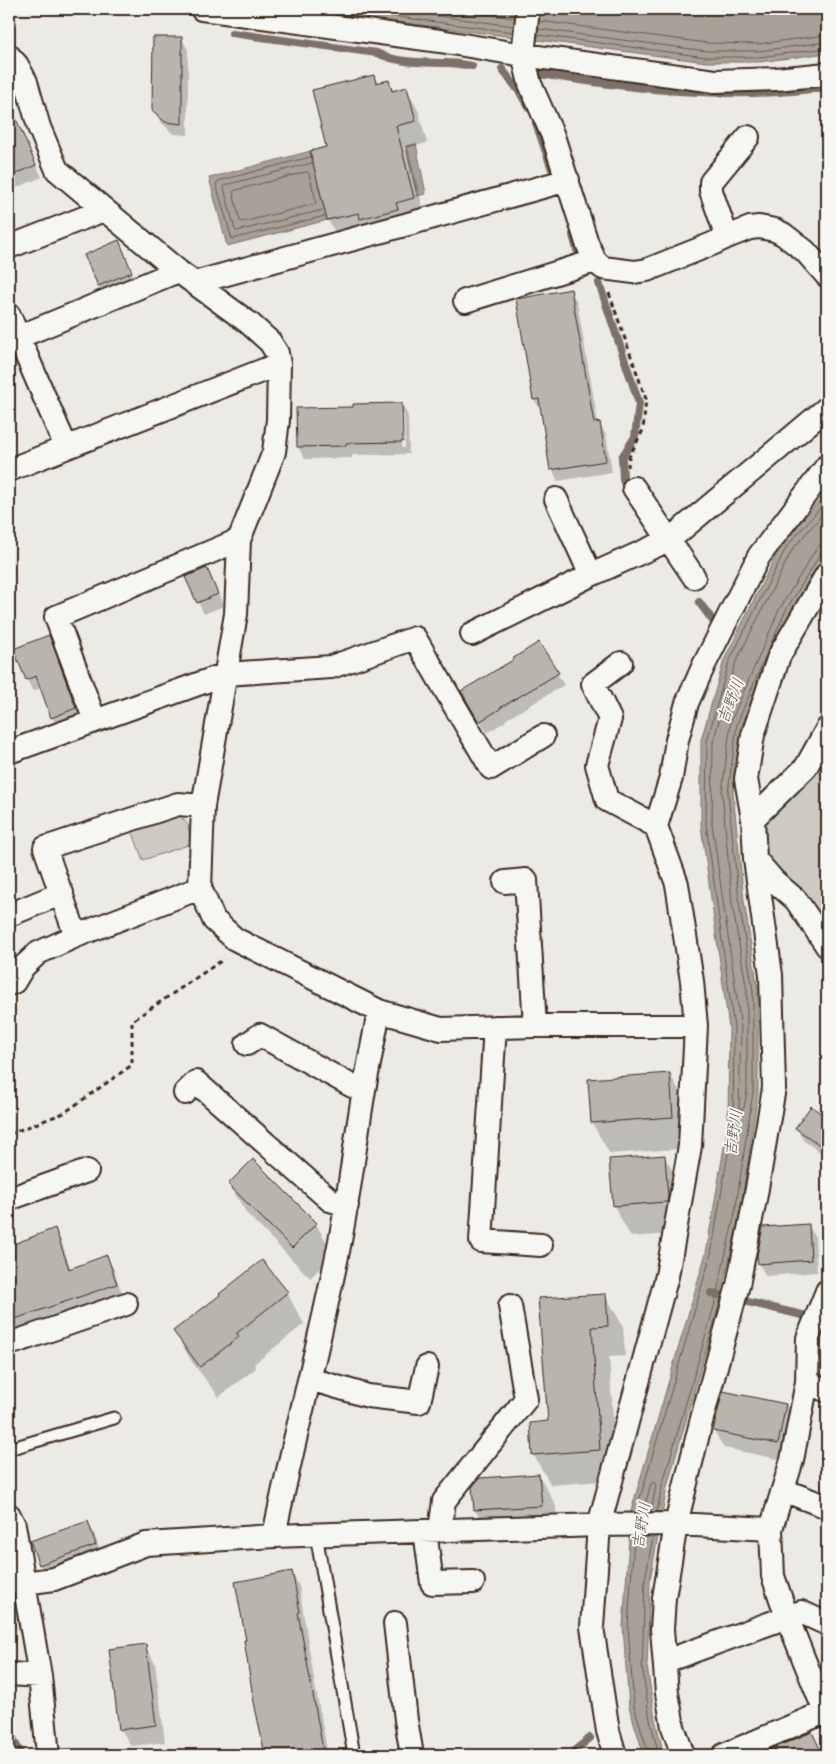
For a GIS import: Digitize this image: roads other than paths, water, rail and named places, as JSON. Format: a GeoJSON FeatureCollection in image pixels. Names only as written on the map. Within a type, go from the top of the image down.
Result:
{"type":"FeatureCollection","features":[{"type":"Feature","properties":{"kind":"street"},"geometry":{"type":"LineString","coordinates":[[202,9],[440,41],[523,49],[715,81],[776,80],[827,74]]}},
{"type":"Feature","properties":{"kind":"street"},"geometry":{"type":"LineString","coordinates":[[528,9],[523,49],[530,84],[544,113],[568,180],[587,243],[599,265]]}},
{"type":"Feature","properties":{"kind":"street"},"geometry":{"type":"LineString","coordinates":[[9,56],[26,82],[39,127],[57,170],[186,277],[249,323],[270,342],[277,353],[279,364],[278,420],[274,452],[239,540],[236,614],[203,806],[200,888],[214,920],[235,939],[379,1011],[441,1029],[535,1026],[696,1026]]}},
{"type":"Feature","properties":{"kind":"street"},"geometry":{"type":"LineString","coordinates":[[727,237],[711,191],[711,182],[748,137]]}},
{"type":"Feature","properties":{"kind":"street"},"geometry":{"type":"LineString","coordinates":[[14,339],[186,277],[568,180]]}},
{"type":"Feature","properties":{"kind":"street"},"geometry":{"type":"LineString","coordinates":[[9,247],[104,210]]}},
{"type":"Feature","properties":{"kind":"street"},"geometry":{"type":"LineString","coordinates":[[465,301],[599,265],[634,272],[647,270],[750,228],[759,227],[775,230],[783,234],[824,266]]}},
{"type":"Feature","properties":{"kind":"street"},"geometry":{"type":"LineString","coordinates":[[9,315],[14,339],[66,447]]}},
{"type":"Feature","properties":{"kind":"street"},"geometry":{"type":"LineString","coordinates":[[9,470],[279,364]]}},
{"type":"Feature","properties":{"kind":"street"},"geometry":{"type":"LineString","coordinates":[[472,634],[591,575],[669,540],[827,408]]}},
{"type":"Feature","properties":{"kind":"street"},"geometry":{"type":"LineString","coordinates":[[615,1755],[608,1731],[592,1627],[608,1525],[667,1276],[690,1146],[696,1026],[692,981],[676,884],[656,826],[671,778],[677,740],[687,703],[704,665],[759,556],[827,466]]}},
{"type":"Feature","properties":{"kind":"street"},"geometry":{"type":"LineString","coordinates":[[634,488],[694,578]]}},
{"type":"Feature","properties":{"kind":"street"},"geometry":{"type":"LineString","coordinates":[[556,499],[591,575]]}},
{"type":"Feature","properties":{"kind":"street"},"geometry":{"type":"LineString","coordinates":[[95,721],[56,617],[239,540]]}},
{"type":"Feature","properties":{"kind":"street"},"geometry":{"type":"LineString","coordinates":[[683,1755],[673,1728],[667,1693],[662,1629],[670,1524],[700,1426],[738,1285],[774,1088],[771,974],[756,859],[753,819],[746,779],[753,734],[779,656],[827,574]]}},
{"type":"Feature","properties":{"kind":"street"},"geometry":{"type":"LineString","coordinates":[[9,752],[226,674],[331,667],[415,638],[491,768],[543,736]]}},
{"type":"Feature","properties":{"kind":"street"},"geometry":{"type":"LineString","coordinates":[[621,663],[593,684],[610,720],[597,765],[608,800],[656,826]]}},
{"type":"Feature","properties":{"kind":"street"},"geometry":{"type":"LineString","coordinates":[[753,819],[806,767],[827,729]]}},
{"type":"Feature","properties":{"kind":"street"},"geometry":{"type":"LineString","coordinates":[[76,936],[45,848],[178,804],[203,806]]}},
{"type":"Feature","properties":{"kind":"street"},"geometry":{"type":"LineString","coordinates":[[756,859],[773,880],[796,900],[827,946]]}},
{"type":"Feature","properties":{"kind":"street"},"geometry":{"type":"LineString","coordinates":[[505,882],[526,880],[535,1026]]}},
{"type":"Feature","properties":{"kind":"street"},"geometry":{"type":"LineString","coordinates":[[9,984],[14,982],[23,967],[38,953],[76,936],[200,888]]}},
{"type":"Feature","properties":{"kind":"street"},"geometry":{"type":"LineString","coordinates":[[9,915],[62,893]]}},
{"type":"Feature","properties":{"kind":"street"},"geometry":{"type":"LineString","coordinates":[[274,1536],[347,1205],[364,1090],[379,1011]]}},
{"type":"Feature","properties":{"kind":"street"},"geometry":{"type":"LineString","coordinates":[[496,1028],[481,1241],[541,1244]]}},
{"type":"Feature","properties":{"kind":"street"},"geometry":{"type":"LineString","coordinates":[[248,1044],[260,1034],[352,1086],[364,1090]]}},
{"type":"Feature","properties":{"kind":"street"},"geometry":{"type":"LineString","coordinates":[[185,1093],[196,1082],[330,1200],[347,1205]]}},
{"type":"Feature","properties":{"kind":"street"},"geometry":{"type":"LineString","coordinates":[[9,1199],[86,1171]]}},
{"type":"Feature","properties":{"kind":"street"},"geometry":{"type":"LineString","coordinates":[[724,1755],[826,1715],[787,1617],[773,1576],[771,1529],[817,1387],[808,1338],[827,1291]]}},
{"type":"Feature","properties":{"kind":"street"},"geometry":{"type":"LineString","coordinates":[[9,1344],[126,1304]]}},
{"type":"Feature","properties":{"kind":"street"},"geometry":{"type":"LineString","coordinates":[[473,1582],[432,1583],[433,1531],[444,1501],[526,1400],[510,1306]]}},
{"type":"Feature","properties":{"kind":"street"},"geometry":{"type":"LineString","coordinates":[[310,1379],[368,1396],[419,1402],[427,1366]]}},
{"type":"Feature","properties":{"kind":"street"},"geometry":{"type":"LineString","coordinates":[[783,1490],[827,1507]]}},
{"type":"Feature","properties":{"kind":"street"},"geometry":{"type":"LineString","coordinates":[[9,1514],[14,1525],[16,1582],[40,1676],[48,1755]]}},
{"type":"Feature","properties":{"kind":"street"},"geometry":{"type":"LineString","coordinates":[[16,1582],[54,1580],[146,1544],[316,1534],[608,1525],[670,1524],[771,1529]]}},
{"type":"Feature","properties":{"kind":"street"},"geometry":{"type":"LineString","coordinates":[[666,1661],[801,1612],[827,1624]]}},
{"type":"Feature","properties":{"kind":"street"},"geometry":{"type":"LineString","coordinates":[[395,1623],[412,1755]]}},
{"type":"Feature","properties":{"kind":"street"},"geometry":{"type":"LineString","coordinates":[[9,1674],[40,1676]]}},
{"type":"Feature","properties":{"kind":"lane"},"geometry":{"type":"LineString","coordinates":[[9,1449],[114,1418]]}},
{"type":"Feature","properties":{"kind":"lane"},"geometry":{"type":"LineString","coordinates":[[316,1534],[354,1755]]}},
{"type":"Feature","properties":{"kind":"water"},"geometry":{"type":"Polygon","coordinates":[[[298,9],[827,9],[827,53],[759,62],[706,62],[298,9]]]}},
{"type":"Feature","properties":{"kind":"water"},"geometry":{"type":"Polygon","coordinates":[[[416,144],[426,194],[417,196],[406,146],[416,144]]]}},
{"type":"Feature","properties":{"kind":"water"},"geometry":{"type":"Polygon","coordinates":[[[322,148],[339,217],[227,246],[209,178],[322,148]]]}},
{"type":"Feature","properties":{"kind":"water","name":"吉野川"},"geometry":{"type":"Polygon","coordinates":[[[827,492],[827,552],[789,615],[742,725],[733,793],[744,901],[758,990],[758,1092],[740,1214],[717,1311],[667,1487],[650,1580],[647,1666],[655,1719],[664,1755],[644,1755],[629,1707],[623,1627],[631,1511],[706,1253],[728,1124],[729,1028],[701,825],[701,740],[724,660],[782,543],[827,492]]]}},
{"type":"Feature","properties":{"kind":"waterway"},"geometry":{"type":"LineString","coordinates":[[232,33],[377,53],[403,61],[472,66]]}},
{"type":"Feature","properties":{"kind":"waterway"},"geometry":{"type":"LineString","coordinates":[[502,69],[529,108]]}},
{"type":"Feature","properties":{"kind":"waterway"},"geometry":{"type":"LineString","coordinates":[[540,74],[647,88],[719,93],[755,93],[827,87]]}},
{"type":"Feature","properties":{"kind":"waterway"},"geometry":{"type":"LineString","coordinates":[[536,123],[556,181]]}},
{"type":"Feature","properties":{"kind":"waterway"},"geometry":{"type":"LineString","coordinates":[[573,235],[581,258]]}},
{"type":"Feature","properties":{"kind":"waterway"},"geometry":{"type":"LineString","coordinates":[[599,283],[639,403],[635,437],[622,457],[623,479],[627,492]]}},
{"type":"Feature","properties":{"kind":"waterway"},"geometry":{"type":"LineString","coordinates":[[699,602],[716,625]]}},
{"type":"Feature","properties":{"kind":"waterway"},"geometry":{"type":"LineString","coordinates":[[711,1293],[806,1316],[827,1325]]}},
{"type":"Feature","properties":{"kind":"waterway"},"geometry":{"type":"LineString","coordinates":[[9,1736],[13,1738],[21,1755]]}},
{"type":"Feature","properties":{"kind":"waterway"},"geometry":{"type":"LineString","coordinates":[[569,1755],[590,1738]]}}]}
